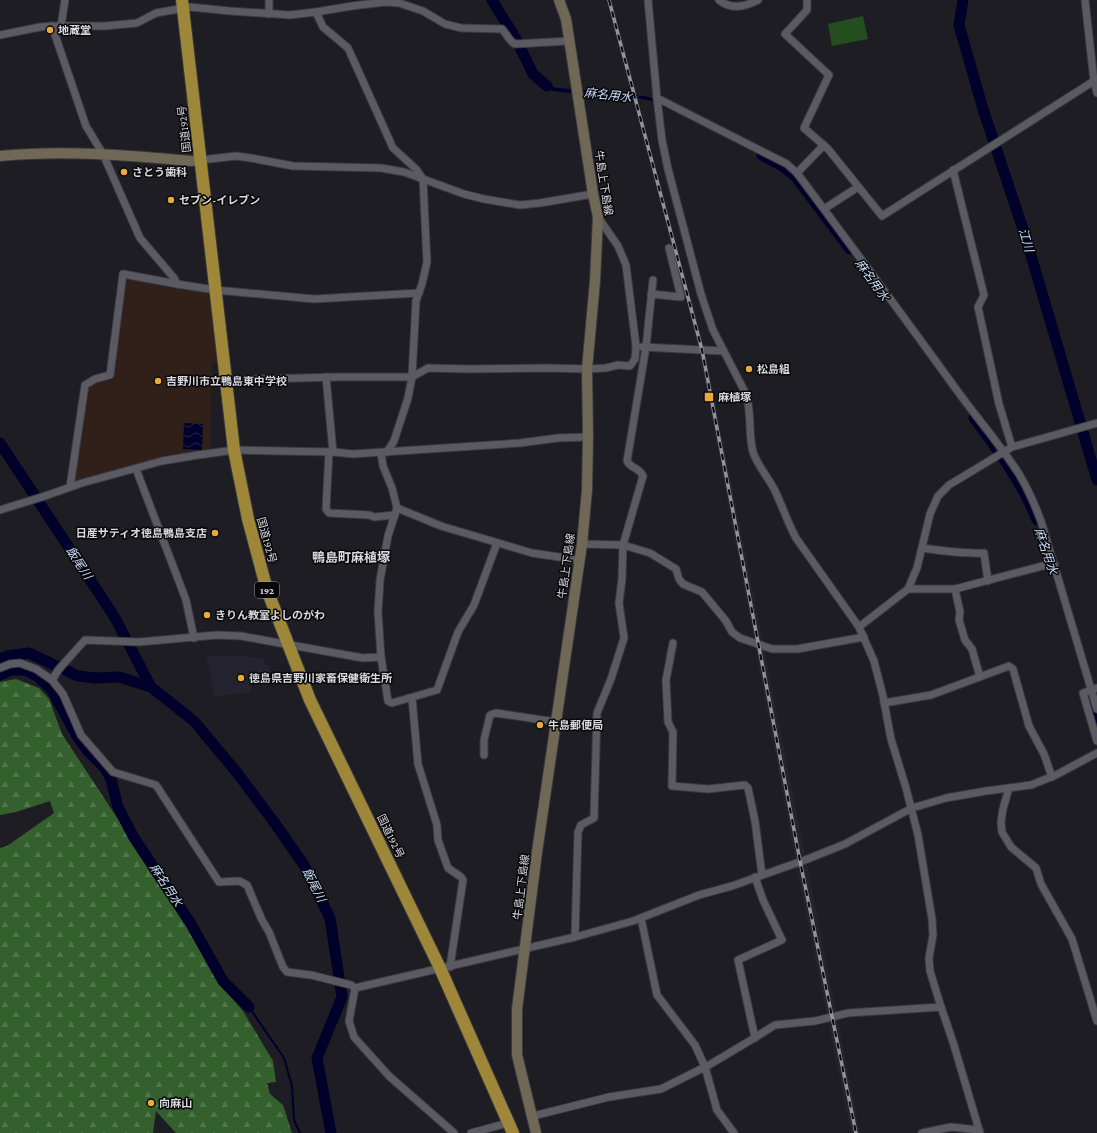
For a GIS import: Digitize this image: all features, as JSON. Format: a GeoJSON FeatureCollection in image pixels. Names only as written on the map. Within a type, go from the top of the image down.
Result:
{"type":"FeatureCollection","features":[{"type":"Feature","properties":{"kind":"highway","name":"国道192号"},"geometry":{"type":"LineString","coordinates":[[183,4],[234,450],[248,519],[267,590],[310,700],[445,967],[511,1128]]}},
{"type":"Feature","properties":{"kind":"main road","name":"牛島上下島線"},"geometry":{"type":"LineString","coordinates":[[536,1133],[517,1055],[517,1009],[582,544],[587,490],[587,369],[596,281],[598,217],[593,194],[566,19],[559,0]]}},
{"type":"Feature","properties":{"kind":"main road"},"geometry":{"type":"LineString","coordinates":[[0,156],[48,152],[136,156],[192,161],[201,160]]}},
{"type":"Feature","properties":{"kind":"street"},"geometry":{"type":"LineString","coordinates":[[60,26],[65,0]]}},
{"type":"Feature","properties":{"kind":"street"},"geometry":{"type":"LineString","coordinates":[[269,0],[269,14]]}},
{"type":"Feature","properties":{"kind":"street"},"geometry":{"type":"LineString","coordinates":[[648,0],[662,140],[668,169],[701,294],[713,330],[746,394],[753,452],[776,492],[788,524],[796,538],[859,627],[874,661],[891,739],[912,808],[932,919],[933,935],[929,958],[930,971],[980,1131],[951,1128],[922,1133]]}},
{"type":"Feature","properties":{"kind":"street"},"geometry":{"type":"LineString","coordinates":[[719,0],[732,7],[747,5],[758,0]]}},
{"type":"Feature","properties":{"kind":"street"},"geometry":{"type":"LineString","coordinates":[[807,0],[807,10],[785,34],[829,75],[804,128],[824,145],[882,216],[1096,80]]}},
{"type":"Feature","properties":{"kind":"street"},"geometry":{"type":"LineString","coordinates":[[1085,0],[1097,93]]}},
{"type":"Feature","properties":{"kind":"street"},"geometry":{"type":"LineString","coordinates":[[0,35],[40,27],[105,26],[136,23],[156,13],[183,4],[190,7],[290,15],[316,12],[352,3],[385,2],[399,3],[423,11],[445,24],[461,28],[502,29],[512,43],[518,44],[569,41]]}},
{"type":"Feature","properties":{"kind":"street"},"geometry":{"type":"LineString","coordinates":[[316,12],[323,27],[348,48],[393,148],[416,169],[422,179],[426,262],[422,284],[416,301],[412,377],[408,398],[394,441],[384,452],[383,466],[392,488],[396,512],[388,536],[380,580],[378,612],[381,657],[388,701],[392,703],[437,690],[458,632],[474,605],[497,543]]}},
{"type":"Feature","properties":{"kind":"street"},"geometry":{"type":"LineString","coordinates":[[52,26],[75,91],[83,119],[103,154],[140,238],[174,278],[177,284]]}},
{"type":"Feature","properties":{"kind":"street"},"geometry":{"type":"LineString","coordinates":[[657,98],[787,164],[798,173],[1001,453],[1019,474],[1033,501],[1041,521],[1052,564],[1097,709]]}},
{"type":"Feature","properties":{"kind":"street"},"geometry":{"type":"LineString","coordinates":[[798,173],[824,145]]}},
{"type":"Feature","properties":{"kind":"street"},"geometry":{"type":"LineString","coordinates":[[201,160],[236,156],[294,166],[381,168],[404,172],[464,194],[520,205],[593,194]]}},
{"type":"Feature","properties":{"kind":"street"},"geometry":{"type":"LineString","coordinates":[[953,170],[984,295],[978,308],[999,404],[1012,447]]}},
{"type":"Feature","properties":{"kind":"street"},"geometry":{"type":"LineString","coordinates":[[824,209],[858,187]]}},
{"type":"Feature","properties":{"kind":"street"},"geometry":{"type":"LineString","coordinates":[[226,380],[412,377],[428,368],[587,369],[606,368],[618,365],[630,366],[634,359],[636,346],[626,265],[618,246],[598,217]]}},
{"type":"Feature","properties":{"kind":"street"},"geometry":{"type":"LineString","coordinates":[[652,294],[681,297],[669,248]]}},
{"type":"Feature","properties":{"kind":"street"},"geometry":{"type":"LineString","coordinates":[[70,487],[85,385],[95,379],[110,375],[124,274],[216,290],[314,299],[419,293]]}},
{"type":"Feature","properties":{"kind":"street"},"geometry":{"type":"LineString","coordinates":[[575,937],[578,832],[582,825],[594,818],[597,713],[611,679],[624,638],[619,603],[622,579],[623,545],[643,476],[640,470],[629,466],[627,461],[646,347],[653,280]]}},
{"type":"Feature","properties":{"kind":"street"},"geometry":{"type":"LineString","coordinates":[[636,346],[723,351]]}},
{"type":"Feature","properties":{"kind":"street"},"geometry":{"type":"LineString","coordinates":[[326,378],[331,452],[326,509],[329,513],[369,515],[374,517],[396,512],[532,553],[579,560]]}},
{"type":"Feature","properties":{"kind":"street"},"geometry":{"type":"LineString","coordinates":[[859,627],[908,589],[917,568],[930,514],[938,496],[949,485],[1012,447],[1097,423]]}},
{"type":"Feature","properties":{"kind":"street"},"geometry":{"type":"LineString","coordinates":[[0,510],[70,487],[162,461],[234,450],[331,452],[353,454],[588,437]]}},
{"type":"Feature","properties":{"kind":"street"},"geometry":{"type":"LineString","coordinates":[[136,469],[186,600],[194,638]]}},
{"type":"Feature","properties":{"kind":"street"},"geometry":{"type":"LineString","coordinates":[[582,544],[623,545],[650,553],[676,568],[679,579],[683,584],[702,592],[726,621],[732,632],[740,638],[772,648],[797,649],[864,637]]}},
{"type":"Feature","properties":{"kind":"street"},"geometry":{"type":"LineString","coordinates":[[922,548],[970,554],[984,553],[988,581]]}},
{"type":"Feature","properties":{"kind":"street"},"geometry":{"type":"LineString","coordinates":[[908,589],[955,589],[1052,564]]}},
{"type":"Feature","properties":{"kind":"street"},"geometry":{"type":"LineString","coordinates":[[955,589],[960,612],[959,620],[964,640],[972,649],[980,677]]}},
{"type":"Feature","properties":{"kind":"street"},"geometry":{"type":"LineString","coordinates":[[52,680],[60,668],[85,640],[139,642],[217,635],[241,636],[363,658],[381,657]]}},
{"type":"Feature","properties":{"kind":"street"},"geometry":{"type":"LineString","coordinates":[[672,643],[666,680],[668,722],[673,732],[672,786],[708,789],[744,785],[748,788],[755,821],[759,876],[763,900],[782,936],[782,940],[738,960],[755,1038]]}},
{"type":"Feature","properties":{"kind":"street"},"geometry":{"type":"LineString","coordinates":[[0,668],[10,664],[20,663],[36,669],[52,680],[63,694],[81,735],[113,772],[156,785],[219,882],[239,881],[247,885],[262,920],[269,932],[283,967],[287,972],[314,976],[353,987],[525,949],[575,937],[641,918],[699,895],[732,886],[845,844],[912,808],[946,798],[1031,785],[1052,777],[1097,753]]}},
{"type":"Feature","properties":{"kind":"street"},"geometry":{"type":"LineString","coordinates":[[884,703],[931,695],[1009,666],[1013,668],[1029,726],[1044,754],[1052,777]]}},
{"type":"Feature","properties":{"kind":"street"},"geometry":{"type":"LineString","coordinates":[[1091,690],[1083,692],[1097,741]]}},
{"type":"Feature","properties":{"kind":"street"},"geometry":{"type":"LineString","coordinates":[[412,698],[418,764],[436,825],[438,840],[448,868],[463,880],[445,967]]}},
{"type":"Feature","properties":{"kind":"street"},"geometry":{"type":"LineString","coordinates":[[484,755],[484,740],[490,715],[496,713],[556,722]]}},
{"type":"Feature","properties":{"kind":"street"},"geometry":{"type":"LineString","coordinates":[[1009,788],[1003,809],[1001,822],[1002,832],[1011,847],[1036,868],[1041,884],[1072,939],[1097,1021]]}},
{"type":"Feature","properties":{"kind":"street"},"geometry":{"type":"LineString","coordinates":[[641,918],[657,995],[695,1045],[705,1067],[718,1110],[734,1133]]}},
{"type":"Feature","properties":{"kind":"street"},"geometry":{"type":"LineString","coordinates":[[353,987],[349,1021],[354,1037],[389,1076],[454,1133]]}},
{"type":"Feature","properties":{"kind":"street"},"geometry":{"type":"LineString","coordinates":[[533,1116],[609,1097],[661,1089],[705,1067],[775,1025],[815,1021],[848,1013],[941,1007]]}},
{"type":"Feature","properties":{"kind":"street"},"geometry":{"type":"LineString","coordinates":[[471,1133],[511,1128]]}},
{"type":"Feature","properties":{"kind":"shaded area"},"geometry":{"type":"Polygon","coordinates":[[[606,0],[611,0],[637,94],[632,94],[606,0]]]}},
{"type":"Feature","properties":{"kind":"shaded area"},"geometry":{"type":"Polygon","coordinates":[[[633,98],[637,98],[705,350],[860,1133],[851,1133],[796,863],[699,350],[633,98]]]}},
{"type":"Feature","properties":{"kind":"shaded area","name":"吉野川市立鴨島東中学校"},"geometry":{"type":"Polygon","coordinates":[[[131,279],[206,289],[210,298],[217,362],[212,363],[210,450],[144,463],[74,482],[87,389],[95,384],[113,379],[125,283],[131,279]]]}},
{"type":"Feature","properties":{"kind":"shaded area"},"geometry":{"type":"Polygon","coordinates":[[[206,656],[244,656],[264,659],[265,665],[269,665],[272,681],[252,682],[251,692],[214,697],[211,674],[206,656]]]}},
{"type":"Feature","properties":{"kind":"green space"},"geometry":{"type":"Polygon","coordinates":[[[863,16],[868,39],[832,46],[828,24],[863,16]]]}},
{"type":"Feature","properties":{"kind":"green space"},"geometry":{"type":"Polygon","coordinates":[[[16,679],[39,688],[49,699],[62,734],[183,918],[222,987],[243,1011],[273,1061],[276,1082],[267,1083],[270,1094],[283,1105],[292,1133],[176,1133],[156,1111],[153,1133],[0,1133],[0,848],[7,846],[54,813],[50,801],[16,812],[0,815],[0,682],[16,679]]]}},
{"type":"Feature","properties":{"kind":"water"},"geometry":{"type":"Polygon","coordinates":[[[535,74],[547,84],[559,88],[645,96],[661,101],[709,126],[707,128],[652,101],[637,98],[597,96],[552,91],[536,81],[535,74]]]}},
{"type":"Feature","properties":{"kind":"water"},"geometry":{"type":"Polygon","coordinates":[[[184,423],[203,424],[202,450],[183,449],[184,423]]]}},
{"type":"Feature","properties":{"kind":"waterway","name":"麻名用水"},"geometry":{"type":"LineString","coordinates":[[492,0],[516,39],[533,74],[547,86]]}},
{"type":"Feature","properties":{"kind":"waterway","name":"江川"},"geometry":{"type":"LineString","coordinates":[[963,0],[959,25],[983,109],[1025,235],[1097,480]]}},
{"type":"Feature","properties":{"kind":"waterway","name":"麻名用水"},"geometry":{"type":"LineString","coordinates":[[762,155],[782,166],[796,177],[850,249]]}},
{"type":"Feature","properties":{"kind":"waterway","name":"麻名用水"},"geometry":{"type":"LineString","coordinates":[[974,418],[1001,454],[1017,479],[1037,520]]}},
{"type":"Feature","properties":{"kind":"waterway","name":"飯尾川"},"geometry":{"type":"LineString","coordinates":[[0,443],[114,616],[151,687]]}},
{"type":"Feature","properties":{"kind":"waterway","name":"飯尾川"},"geometry":{"type":"LineString","coordinates":[[0,659],[7,656],[29,653],[78,676],[95,678],[119,677],[151,687],[194,721],[238,774],[274,822],[304,865],[330,918],[342,997],[317,1058],[331,1133]]}},
{"type":"Feature","properties":{"kind":"waterway","name":"麻名用水"},"geometry":{"type":"LineString","coordinates":[[0,675],[11,670],[25,670],[38,677],[52,690],[77,736],[88,751],[105,768],[111,779],[118,807],[133,836],[191,924],[223,981],[249,1007]]}},
{"type":"Feature","properties":{"kind":"waterway","name":"麻名用水"},"geometry":{"type":"LineString","coordinates":[[1090,697],[1097,721]]}},
{"type":"Feature","properties":{"kind":"waterway","name":"麻名用水"},"geometry":{"type":"LineString","coordinates":[[249,1007],[284,1058],[292,1086],[294,1120],[300,1133]]}},
{"type":"Feature","properties":{"kind":"railway"},"geometry":{"type":"LineString","coordinates":[[609,0],[702,350],[800,861],[856,1133]]}},
{"type":"Feature","properties":{"kind":"place","name":"地蔵堂"},"geometry":{"type":"Point","coordinates":[50,30]}},
{"type":"Feature","properties":{"kind":"place","name":"さとう歯科"},"geometry":{"type":"Point","coordinates":[124,172]}},
{"type":"Feature","properties":{"kind":"place","name":"セブン-イレブン"},"geometry":{"type":"Point","coordinates":[171,200]}},
{"type":"Feature","properties":{"kind":"place","name":"松島組"},"geometry":{"type":"Point","coordinates":[749,369]}},
{"type":"Feature","properties":{"kind":"place","name":"吉野川市立鴨島東中学校"},"geometry":{"type":"Point","coordinates":[158,381]}},
{"type":"Feature","properties":{"kind":"place","name":"麻植塚"},"geometry":{"type":"Point","coordinates":[709,397]}},
{"type":"Feature","properties":{"kind":"place","name":"日産サティオ徳島鴨島支店"},"geometry":{"type":"Point","coordinates":[215,533]}},
{"type":"Feature","properties":{"kind":"place","name":"きりん教室よしのがわ"},"geometry":{"type":"Point","coordinates":[207,615]}},
{"type":"Feature","properties":{"kind":"place","name":"徳島県吉野川家畜保健衛生所"},"geometry":{"type":"Point","coordinates":[241,678]}},
{"type":"Feature","properties":{"kind":"place","name":"牛島郵便局"},"geometry":{"type":"Point","coordinates":[540,725]}},
{"type":"Feature","properties":{"kind":"place","name":"向麻山"},"geometry":{"type":"Point","coordinates":[151,1103]}},
{"type":"Feature","properties":{"kind":"district","name":"鴨島町麻植塚"},"geometry":{"type":"Point","coordinates":[351,557]}}]}
